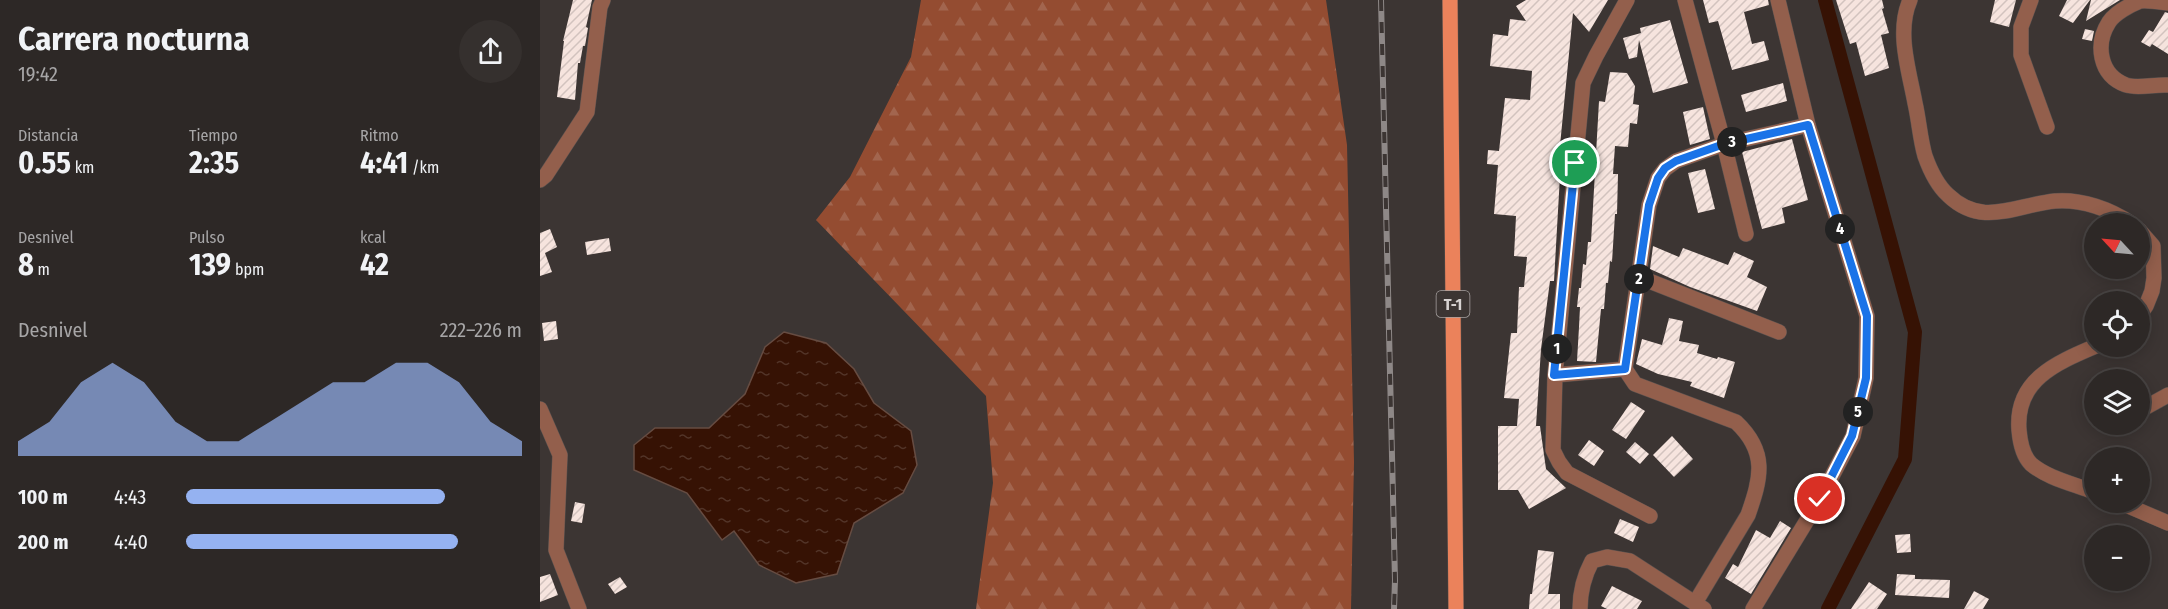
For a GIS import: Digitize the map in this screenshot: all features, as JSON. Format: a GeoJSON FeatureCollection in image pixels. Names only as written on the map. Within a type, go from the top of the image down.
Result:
{"type":"FeatureCollection","features":[{"type":"Feature","properties":{"kind":"main road","name":"T-1"},"geometry":{"type":"LineString","coordinates":[[1450,0],[1456,609]]}},
{"type":"Feature","properties":{"kind":"street"},"geometry":{"type":"LineString","coordinates":[[540,180],[546,175],[587,112],[600,7],[603,0]]}},
{"type":"Feature","properties":{"kind":"street"},"geometry":{"type":"LineString","coordinates":[[1627,0],[1583,83],[1554,375],[1553,450],[1558,462],[1567,473],[1650,516]]}},
{"type":"Feature","properties":{"kind":"street"},"geometry":{"type":"LineString","coordinates":[[1685,0],[1746,234]]}},
{"type":"Feature","properties":{"kind":"street"},"geometry":{"type":"LineString","coordinates":[[1753,609],[1820,499],[1852,436],[1866,378],[1867,316],[1808,125],[1778,0]]}},
{"type":"Feature","properties":{"kind":"street"},"geometry":{"type":"LineString","coordinates":[[2031,0],[2021,27],[2021,55],[2047,127]]}},
{"type":"Feature","properties":{"kind":"street"},"geometry":{"type":"LineString","coordinates":[[2168,3],[2142,1],[2122,10],[2110,21],[2100,50],[2104,67],[2114,78],[2127,85],[2168,85]]}},
{"type":"Feature","properties":{"kind":"street"},"geometry":{"type":"LineString","coordinates":[[1907,2],[1903,21],[1905,48],[1926,157],[1942,190],[1956,203],[1973,212],[1993,213],[2057,201],[2087,204],[2115,213]]}},
{"type":"Feature","properties":{"kind":"street"},"geometry":{"type":"LineString","coordinates":[[1580,609],[1580,595],[1592,561],[1607,557],[1630,561],[1700,606],[1748,515],[1760,478],[1758,454],[1749,434],[1736,422],[1635,384],[1625,369],[1649,205],[1658,178],[1665,168],[1676,161],[1724,144],[1808,125]]}},
{"type":"Feature","properties":{"kind":"street"},"geometry":{"type":"LineString","coordinates":[[2150,243],[2161,263],[2150,296]]}},
{"type":"Feature","properties":{"kind":"street"},"geometry":{"type":"LineString","coordinates":[[1639,277],[1779,332]]}},
{"type":"Feature","properties":{"kind":"street"},"geometry":{"type":"LineString","coordinates":[[2084,352],[2039,377],[2028,388],[2018,415],[2020,445],[2030,463],[2043,471],[2084,488]]}},
{"type":"Feature","properties":{"kind":"street"},"geometry":{"type":"LineString","coordinates":[[1554,375],[1625,369]]}},
{"type":"Feature","properties":{"kind":"street"},"geometry":{"type":"LineString","coordinates":[[2150,405],[2168,395]]}},
{"type":"Feature","properties":{"kind":"street"},"geometry":{"type":"LineString","coordinates":[[540,409],[560,455],[556,550],[579,609]]}},
{"type":"Feature","properties":{"kind":"street"},"geometry":{"type":"LineString","coordinates":[[2145,513],[2168,523]]}},
{"type":"Feature","properties":{"kind":"green space"},"geometry":{"type":"Polygon","coordinates":[[[921,0],[1326,0],[1347,145],[1354,462],[1351,609],[976,609],[993,483],[986,396],[816,220],[850,177],[911,57],[921,0]]]}},
{"type":"Feature","properties":{"kind":"water"},"geometry":{"type":"Polygon","coordinates":[[[784,332],[826,343],[854,369],[874,403],[911,431],[917,465],[903,493],[854,523],[837,574],[796,583],[759,565],[734,531],[722,540],[687,493],[634,470],[634,445],[655,428],[709,428],[745,394],[765,347],[784,332]]]}},
{"type":"Feature","properties":{"kind":"building"},"geometry":{"type":"Polygon","coordinates":[[[573,0],[592,0],[586,27],[588,28],[585,46],[583,46],[580,63],[578,63],[575,100],[557,97],[563,41],[573,0]]]}},
{"type":"Feature","properties":{"kind":"building"},"geometry":{"type":"Polygon","coordinates":[[[1526,0],[1608,0],[1589,32],[1573,13],[1557,176],[1560,176],[1554,281],[1550,281],[1541,349],[1536,426],[1540,426],[1546,469],[1566,488],[1529,509],[1518,490],[1498,490],[1498,426],[1517,426],[1519,399],[1504,398],[1511,333],[1517,333],[1519,287],[1524,287],[1527,257],[1514,256],[1516,216],[1494,214],[1498,165],[1487,164],[1488,150],[1499,151],[1505,98],[1530,100],[1532,71],[1490,66],[1493,34],[1508,36],[1510,19],[1526,21],[1516,6],[1526,0]]]}},
{"type":"Feature","properties":{"kind":"building"},"geometry":{"type":"Polygon","coordinates":[[[1703,0],[1768,0],[1769,5],[1744,12],[1752,44],[1764,41],[1769,60],[1732,70],[1718,21],[1709,23],[1703,0]]]}},
{"type":"Feature","properties":{"kind":"building"},"geometry":{"type":"Polygon","coordinates":[[[1836,0],[1882,0],[1884,8],[1882,9],[1889,33],[1881,35],[1889,68],[1865,76],[1856,42],[1850,44],[1836,0]]]}},
{"type":"Feature","properties":{"kind":"building"},"geometry":{"type":"Polygon","coordinates":[[[1995,0],[2016,0],[2009,27],[1990,22],[1995,0]]]}},
{"type":"Feature","properties":{"kind":"building"},"geometry":{"type":"Polygon","coordinates":[[[2067,0],[2090,0],[2073,23],[2059,16],[2067,0]]]}},
{"type":"Feature","properties":{"kind":"building"},"geometry":{"type":"Polygon","coordinates":[[[2091,0],[2120,0],[2086,21],[2091,0]]]}},
{"type":"Feature","properties":{"kind":"building"},"geometry":{"type":"Polygon","coordinates":[[[2165,12],[2168,13],[2168,54],[2152,44],[2150,47],[2141,42],[2149,30],[2153,32],[2165,12]]]}},
{"type":"Feature","properties":{"kind":"building"},"geometry":{"type":"Polygon","coordinates":[[[1670,20],[1688,83],[1653,93],[1639,40],[1637,57],[1629,59],[1623,38],[1641,33],[1640,28],[1670,20]]]}},
{"type":"Feature","properties":{"kind":"building"},"geometry":{"type":"Polygon","coordinates":[[[2085,29],[2094,31],[2092,41],[2082,39],[2085,29]]]}},
{"type":"Feature","properties":{"kind":"building"},"geometry":{"type":"Polygon","coordinates":[[[1610,72],[1627,73],[1635,86],[1633,104],[1639,105],[1637,124],[1630,123],[1628,147],[1615,146],[1613,174],[1618,174],[1617,214],[1615,214],[1612,262],[1610,261],[1608,283],[1606,283],[1604,309],[1601,309],[1596,362],[1577,361],[1580,307],[1577,307],[1583,264],[1586,265],[1588,242],[1591,242],[1599,101],[1605,102],[1610,72]]]}},
{"type":"Feature","properties":{"kind":"building"},"geometry":{"type":"Polygon","coordinates":[[[1783,83],[1787,101],[1746,112],[1741,95],[1783,83]]]}},
{"type":"Feature","properties":{"kind":"building"},"geometry":{"type":"Polygon","coordinates":[[[1703,107],[1710,139],[1690,145],[1683,112],[1703,107]]]}},
{"type":"Feature","properties":{"kind":"building"},"geometry":{"type":"Polygon","coordinates":[[[1792,139],[1808,200],[1782,208],[1785,223],[1762,229],[1742,152],[1792,139]]]}},
{"type":"Feature","properties":{"kind":"building"},"geometry":{"type":"Polygon","coordinates":[[[1705,169],[1715,209],[1698,213],[1688,173],[1705,169]]]}},
{"type":"Feature","properties":{"kind":"building"},"geometry":{"type":"Polygon","coordinates":[[[550,229],[557,247],[545,253],[552,272],[540,276],[540,233],[550,229]]]}},
{"type":"Feature","properties":{"kind":"building"},"geometry":{"type":"Polygon","coordinates":[[[609,238],[611,251],[587,255],[585,242],[609,238]]]}},
{"type":"Feature","properties":{"kind":"building"},"geometry":{"type":"Polygon","coordinates":[[[1653,246],[1679,257],[1683,248],[1728,265],[1734,252],[1754,261],[1747,277],[1767,287],[1757,311],[1690,287],[1650,269],[1653,246]]]}},
{"type":"Feature","properties":{"kind":"building"},"geometry":{"type":"Polygon","coordinates":[[[1669,318],[1683,321],[1679,341],[1699,345],[1697,353],[1735,362],[1724,398],[1690,386],[1692,382],[1658,374],[1636,364],[1642,339],[1662,345],[1669,318]]]}},
{"type":"Feature","properties":{"kind":"building"},"geometry":{"type":"Polygon","coordinates":[[[556,321],[558,339],[544,341],[542,323],[556,321]]]}},
{"type":"Feature","properties":{"kind":"building"},"geometry":{"type":"Polygon","coordinates":[[[1631,402],[1645,411],[1626,439],[1612,430],[1631,402]]]}},
{"type":"Feature","properties":{"kind":"building"},"geometry":{"type":"Polygon","coordinates":[[[1672,436],[1693,459],[1674,477],[1653,455],[1672,436]]]}},
{"type":"Feature","properties":{"kind":"building"},"geometry":{"type":"Polygon","coordinates":[[[1589,440],[1604,451],[1594,466],[1578,455],[1589,440]]]}},
{"type":"Feature","properties":{"kind":"building"},"geometry":{"type":"Polygon","coordinates":[[[1635,442],[1649,454],[1640,464],[1626,452],[1635,442]]]}},
{"type":"Feature","properties":{"kind":"building"},"geometry":{"type":"Polygon","coordinates":[[[575,502],[585,504],[582,523],[571,521],[575,502]]]}},
{"type":"Feature","properties":{"kind":"building"},"geometry":{"type":"Polygon","coordinates":[[[1620,519],[1639,527],[1633,542],[1614,533],[1620,519]]]}},
{"type":"Feature","properties":{"kind":"building"},"geometry":{"type":"Polygon","coordinates":[[[1780,521],[1791,528],[1751,594],[1725,578],[1733,564],[1738,567],[1756,530],[1770,538],[1780,521]]]}},
{"type":"Feature","properties":{"kind":"building"},"geometry":{"type":"Polygon","coordinates":[[[1910,534],[1911,552],[1897,553],[1895,535],[1910,534]]]}},
{"type":"Feature","properties":{"kind":"building"},"geometry":{"type":"Polygon","coordinates":[[[1538,550],[1554,552],[1548,594],[1560,594],[1560,609],[1529,609],[1538,550]]]}},
{"type":"Feature","properties":{"kind":"building"},"geometry":{"type":"Polygon","coordinates":[[[550,574],[558,595],[540,602],[540,577],[550,574]]]}},
{"type":"Feature","properties":{"kind":"building"},"geometry":{"type":"Polygon","coordinates":[[[1897,574],[1915,575],[1915,579],[1950,580],[1949,598],[1895,595],[1897,574]]]}},
{"type":"Feature","properties":{"kind":"building"},"geometry":{"type":"Polygon","coordinates":[[[620,577],[627,587],[615,594],[608,584],[620,577]]]}},
{"type":"Feature","properties":{"kind":"building"},"geometry":{"type":"Polygon","coordinates":[[[1869,582],[1887,594],[1877,609],[1851,609],[1869,582]]]}},
{"type":"Feature","properties":{"kind":"building"},"geometry":{"type":"Polygon","coordinates":[[[1612,586],[1642,601],[1637,609],[1607,609],[1601,606],[1612,586]]]}},
{"type":"Feature","properties":{"kind":"building"},"geometry":{"type":"Polygon","coordinates":[[[1974,591],[1989,599],[1983,609],[1964,609],[1974,591]]]}},
{"type":"Feature","properties":{"kind":"waterway"},"geometry":{"type":"LineString","coordinates":[[1825,0],[1915,332],[1905,459],[1828,609]]}},
{"type":"Feature","properties":{"kind":"railway"},"geometry":{"type":"LineString","coordinates":[[1381,0],[1394,609]]}},
{"type":"Feature","properties":{"kind":"route"},"geometry":{"type":"LineString","coordinates":[[1575,163],[1554,375],[1625,369],[1649,205],[1652,191],[1665,168],[1676,161],[1724,144],[1808,125],[1867,316],[1866,378],[1852,436],[1820,499]]}}]}
